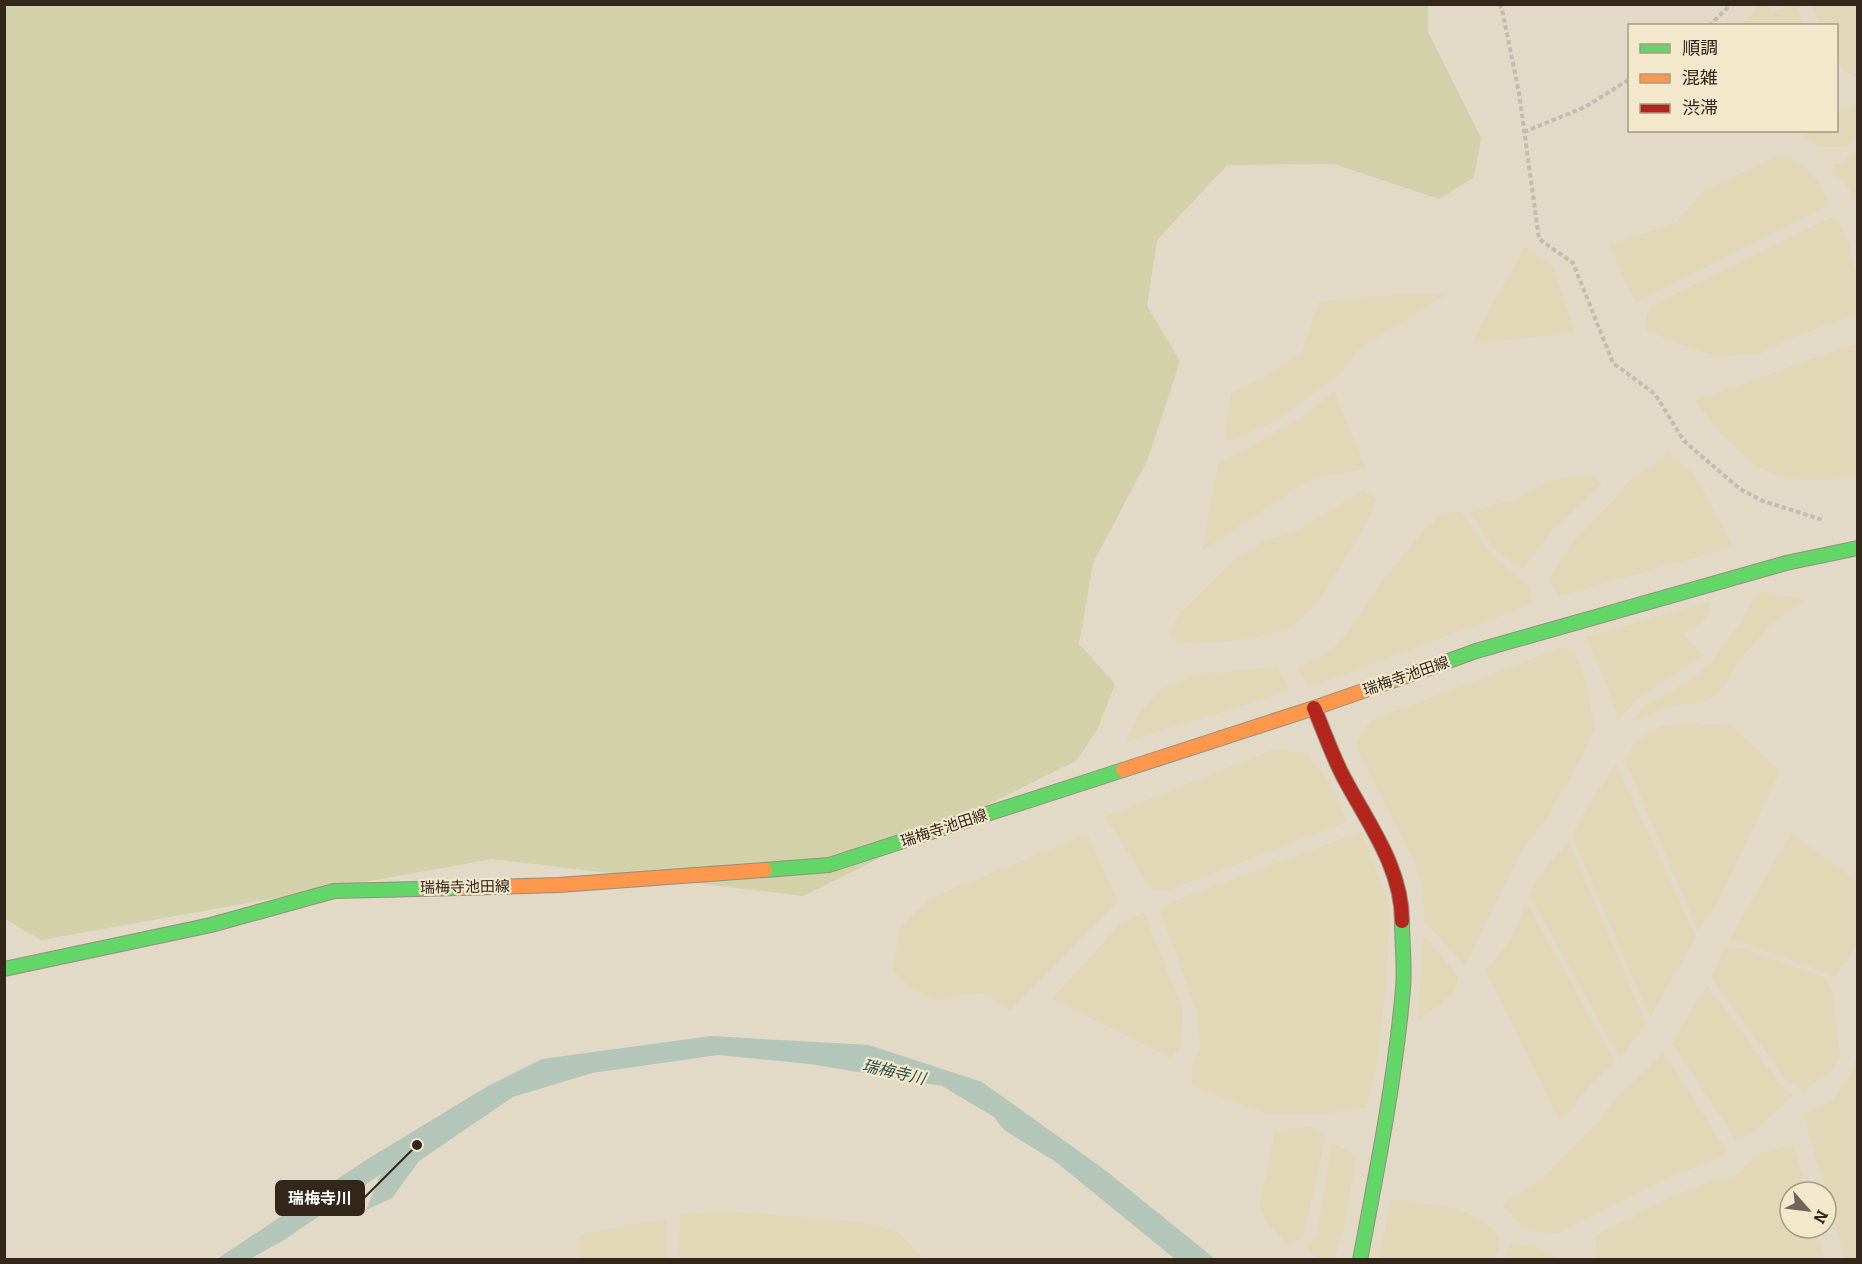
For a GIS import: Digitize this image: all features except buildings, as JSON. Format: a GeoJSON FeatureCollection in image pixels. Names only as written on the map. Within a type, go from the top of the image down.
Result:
{"type":"FeatureCollection","features":[{"type":"Feature","properties":{"kind":"main road","name":"瑞梅寺池田線"},"geometry":{"type":"LineString","coordinates":[[4,969],[211,925],[334,891],[559,885],[829,865],[1314,708],[1476,651],[1786,563],[1857,548]]}},
{"type":"Feature","properties":{"kind":"main road"},"geometry":{"type":"LineString","coordinates":[[1314,708],[1342,774],[1386,853],[1402,900],[1403,987],[1381,1150],[1360,1260]]}},
{"type":"Feature","properties":{"kind":"path"},"geometry":{"type":"LineString","coordinates":[[1499,4],[1502,9],[1519,93],[1539,238],[1573,262],[1613,363],[1655,394],[1684,441],[1740,489],[1763,501],[1826,521]]}},
{"type":"Feature","properties":{"kind":"path"},"geometry":{"type":"LineString","coordinates":[[1711,24],[1731,4]]}},
{"type":"Feature","properties":{"kind":"path"},"geometry":{"type":"LineString","coordinates":[[1524,132],[1585,107],[1628,80]]}},
{"type":"Feature","properties":{"kind":"shaded area"},"geometry":{"type":"Polygon","coordinates":[[[1759,5],[1767,5],[1772,11],[1797,6],[1805,24],[1744,24],[1759,5]]]}},
{"type":"Feature","properties":{"kind":"shaded area"},"geometry":{"type":"Polygon","coordinates":[[[1857,5],[1857,77],[1844,71],[1838,59],[1838,24],[1820,24],[1812,7],[1857,5]]]}},
{"type":"Feature","properties":{"kind":"shaded area"},"geometry":{"type":"Polygon","coordinates":[[[1857,103],[1857,139],[1845,147],[1819,147],[1802,136],[1804,132],[1838,132],[1838,112],[1857,103]]]}},
{"type":"Feature","properties":{"kind":"shaded area"},"geometry":{"type":"Polygon","coordinates":[[[1857,152],[1857,201],[1851,200],[1850,191],[1844,181],[1834,174],[1833,164],[1844,163],[1848,156],[1857,152]]]}},
{"type":"Feature","properties":{"kind":"shaded area"},"geometry":{"type":"Polygon","coordinates":[[[1782,154],[1802,164],[1817,180],[1829,205],[1635,303],[1609,244],[1676,223],[1704,190],[1782,154]]]}},
{"type":"Feature","properties":{"kind":"shaded area"},"geometry":{"type":"Polygon","coordinates":[[[1834,216],[1848,241],[1857,274],[1855,315],[1794,337],[1762,353],[1717,356],[1646,330],[1647,315],[1653,305],[1834,216]]]}},
{"type":"Feature","properties":{"kind":"shaded area"},"geometry":{"type":"Polygon","coordinates":[[[1525,247],[1552,265],[1575,332],[1473,343],[1480,327],[1525,247]]]}},
{"type":"Feature","properties":{"kind":"shaded area"},"geometry":{"type":"Polygon","coordinates":[[[1447,294],[1357,350],[1342,372],[1279,419],[1232,441],[1224,438],[1231,394],[1267,376],[1302,352],[1319,302],[1396,295],[1447,294]]]}},
{"type":"Feature","properties":{"kind":"shaded area"},"geometry":{"type":"Polygon","coordinates":[[[1857,343],[1857,475],[1827,479],[1787,478],[1755,466],[1720,433],[1695,401],[1857,343]]]}},
{"type":"Feature","properties":{"kind":"shaded area"},"geometry":{"type":"Polygon","coordinates":[[[1334,391],[1366,469],[1310,479],[1202,551],[1218,464],[1303,417],[1334,391]]]}},
{"type":"Feature","properties":{"kind":"shaded area"},"geometry":{"type":"Polygon","coordinates":[[[1668,454],[1694,474],[1733,547],[1559,596],[1548,581],[1572,543],[1618,496],[1627,483],[1668,454]]]}},
{"type":"Feature","properties":{"kind":"shaded area"},"geometry":{"type":"Polygon","coordinates":[[[1590,475],[1602,484],[1553,529],[1523,569],[1493,548],[1470,512],[1518,498],[1546,482],[1590,475]]]}},
{"type":"Feature","properties":{"kind":"shaded area"},"geometry":{"type":"Polygon","coordinates":[[[1363,490],[1376,499],[1371,514],[1315,605],[1290,629],[1242,640],[1180,643],[1171,637],[1171,629],[1181,612],[1233,561],[1264,541],[1301,529],[1363,490]]]}},
{"type":"Feature","properties":{"kind":"shaded area"},"geometry":{"type":"Polygon","coordinates":[[[1461,512],[1490,553],[1529,587],[1532,604],[1310,687],[1297,669],[1330,652],[1348,633],[1378,586],[1423,531],[1442,514],[1461,512]]]}},
{"type":"Feature","properties":{"kind":"shaded area"},"geometry":{"type":"Polygon","coordinates":[[[1759,591],[1804,600],[1769,626],[1740,659],[1726,684],[1710,700],[1674,705],[1634,721],[1640,709],[1694,678],[1712,662],[1759,591]]]}},
{"type":"Feature","properties":{"kind":"shaded area"},"geometry":{"type":"Polygon","coordinates":[[[1710,601],[1710,611],[1701,623],[1683,634],[1703,655],[1636,700],[1618,721],[1608,686],[1586,637],[1710,601]]]}},
{"type":"Feature","properties":{"kind":"shaded area"},"geometry":{"type":"Polygon","coordinates":[[[1563,647],[1575,652],[1586,684],[1595,727],[1581,758],[1546,819],[1521,851],[1465,965],[1425,922],[1422,884],[1412,857],[1358,751],[1358,741],[1370,721],[1563,647]]]}},
{"type":"Feature","properties":{"kind":"shaded area"},"geometry":{"type":"Polygon","coordinates":[[[1278,667],[1289,691],[1126,742],[1138,715],[1161,689],[1197,675],[1278,667]]]}},
{"type":"Feature","properties":{"kind":"shaded area"},"geometry":{"type":"Polygon","coordinates":[[[1690,722],[1705,725],[1729,724],[1780,771],[1721,895],[1698,931],[1626,762],[1633,745],[1649,733],[1666,725],[1690,722]]]}},
{"type":"Feature","properties":{"kind":"shaded area"},"geometry":{"type":"Polygon","coordinates":[[[1275,749],[1307,754],[1337,796],[1346,822],[1172,889],[1153,891],[1105,817],[1275,749]]]}},
{"type":"Feature","properties":{"kind":"shaded area"},"geometry":{"type":"Polygon","coordinates":[[[1616,764],[1696,937],[1650,1017],[1572,836],[1585,810],[1616,764]]]}},
{"type":"Feature","properties":{"kind":"shaded area"},"geometry":{"type":"Polygon","coordinates":[[[1361,832],[1390,907],[1386,986],[1376,1068],[1366,1108],[1319,1114],[1266,1113],[1192,1086],[1192,1068],[1200,1046],[1197,1012],[1161,913],[1166,904],[1361,832]]]}},
{"type":"Feature","properties":{"kind":"shaded area"},"geometry":{"type":"Polygon","coordinates":[[[1791,833],[1857,881],[1857,947],[1835,976],[1746,944],[1728,942],[1791,833]]]}},
{"type":"Feature","properties":{"kind":"shaded area"},"geometry":{"type":"Polygon","coordinates":[[[1087,834],[1118,901],[1010,1010],[983,992],[935,1000],[910,987],[893,970],[900,928],[931,898],[1087,834]]]}},
{"type":"Feature","properties":{"kind":"shaded area"},"geometry":{"type":"Polygon","coordinates":[[[1569,842],[1646,1024],[1620,1058],[1529,894],[1546,866],[1569,842]]]}},
{"type":"Feature","properties":{"kind":"shaded area"},"geometry":{"type":"Polygon","coordinates":[[[1526,902],[1615,1062],[1588,1087],[1570,1112],[1559,1120],[1486,970],[1511,940],[1526,902]]]}},
{"type":"Feature","properties":{"kind":"shaded area"},"geometry":{"type":"Polygon","coordinates":[[[1144,913],[1183,1010],[1181,1047],[1171,1058],[1052,999],[1121,923],[1144,913]]]}},
{"type":"Feature","properties":{"kind":"shaded area"},"geometry":{"type":"Polygon","coordinates":[[[1423,934],[1458,976],[1454,992],[1418,1021],[1423,934]]]}},
{"type":"Feature","properties":{"kind":"shaded area"},"geometry":{"type":"Polygon","coordinates":[[[1725,947],[1744,949],[1822,976],[1832,990],[1840,1054],[1834,1069],[1802,1092],[1797,1085],[1786,1080],[1711,977],[1725,947]]]}},
{"type":"Feature","properties":{"kind":"shaded area"},"geometry":{"type":"Polygon","coordinates":[[[1707,985],[1781,1085],[1793,1095],[1755,1131],[1737,1142],[1672,1043],[1707,985]]]}},
{"type":"Feature","properties":{"kind":"shaded area"},"geometry":{"type":"Polygon","coordinates":[[[1663,1053],[1728,1152],[1717,1159],[1667,1178],[1557,1233],[1540,1232],[1522,1227],[1502,1204],[1542,1179],[1602,1118],[1611,1103],[1663,1053]]]}},
{"type":"Feature","properties":{"kind":"shaded area"},"geometry":{"type":"Polygon","coordinates":[[[1857,1058],[1857,1259],[1845,1259],[1838,1235],[1838,1180],[1822,1180],[1803,1114],[1834,1100],[1849,1077],[1857,1058]]]}},
{"type":"Feature","properties":{"kind":"shaded area"},"geometry":{"type":"Polygon","coordinates":[[[1310,1127],[1326,1135],[1303,1239],[1287,1244],[1266,1221],[1259,1206],[1275,1132],[1310,1127]]]}},
{"type":"Feature","properties":{"kind":"shaded area"},"geometry":{"type":"Polygon","coordinates":[[[1332,1143],[1357,1155],[1343,1231],[1334,1259],[1322,1259],[1312,1255],[1307,1247],[1317,1236],[1332,1143]]]}},
{"type":"Feature","properties":{"kind":"shaded area"},"geometry":{"type":"Polygon","coordinates":[[[1794,1145],[1804,1180],[1778,1180],[1778,1240],[1819,1240],[1825,1259],[1597,1259],[1595,1236],[1634,1217],[1640,1211],[1712,1180],[1734,1178],[1757,1154],[1794,1145]]]}},
{"type":"Feature","properties":{"kind":"shaded area"},"geometry":{"type":"Polygon","coordinates":[[[1391,1199],[1457,1209],[1476,1217],[1491,1227],[1500,1241],[1495,1259],[1379,1259],[1391,1199]]]}},
{"type":"Feature","properties":{"kind":"shaded area"},"geometry":{"type":"Polygon","coordinates":[[[717,1211],[860,1222],[898,1232],[921,1256],[920,1259],[679,1259],[680,1215],[717,1211]]]}},
{"type":"Feature","properties":{"kind":"shaded area"},"geometry":{"type":"Polygon","coordinates":[[[666,1218],[666,1259],[580,1259],[580,1235],[666,1218]]]}},
{"type":"Feature","properties":{"kind":"shaded area"},"geometry":{"type":"Polygon","coordinates":[[[1510,1244],[1534,1246],[1562,1259],[1504,1259],[1510,1244]]]}},
{"type":"Feature","properties":{"kind":"green space"},"geometry":{"type":"Polygon","coordinates":[[[5,5],[1428,5],[1428,32],[1481,138],[1474,177],[1439,199],[1334,164],[1227,165],[1157,240],[1147,306],[1180,361],[1148,459],[1093,563],[1079,644],[1115,684],[1097,730],[1076,761],[803,896],[492,859],[41,940],[5,919],[5,5]]]}},
{"type":"Feature","properties":{"kind":"water","name":"瑞梅寺川"},"geometry":{"type":"Polygon","coordinates":[[[711,1036],[869,1045],[982,1082],[1105,1170],[1215,1259],[1175,1259],[1056,1162],[1004,1130],[994,1117],[942,1086],[810,1064],[718,1055],[592,1073],[513,1097],[419,1161],[392,1198],[366,1210],[381,1174],[284,1240],[250,1259],[217,1259],[366,1160],[488,1086],[542,1059],[711,1036]]]}},
{"type":"Feature","properties":{"kind":"traffic: fast"},"geometry":{"type":"LineString","coordinates":[[1432,667],[1476,651],[1786,563],[1858,548]]}},
{"type":"Feature","properties":{"kind":"traffic: fast"},"geometry":{"type":"LineString","coordinates":[[765,870],[829,865],[1123,770]]}},
{"type":"Feature","properties":{"kind":"traffic: fast"},"geometry":{"type":"LineString","coordinates":[[4,969],[211,925],[334,891],[460,888]]}},
{"type":"Feature","properties":{"kind":"traffic: fast"},"geometry":{"type":"LineString","coordinates":[[1360,1260],[1385,1125],[1400,1023],[1404,981],[1402,921]]}},
{"type":"Feature","properties":{"kind":"traffic: slow"},"geometry":{"type":"LineString","coordinates":[[1123,770],[1432,667]]}},
{"type":"Feature","properties":{"kind":"traffic: slow"},"geometry":{"type":"LineString","coordinates":[[460,888],[559,885],[765,870]]}},
{"type":"Feature","properties":{"kind":"traffic: jam"},"geometry":{"type":"LineString","coordinates":[[1314,708],[1339,768],[1390,864],[1396,882],[1402,921]]}},
{"type":"Feature","properties":{"kind":"place","name":"瑞梅寺川"},"geometry":{"type":"Point","coordinates":[417,1145]}}]}
